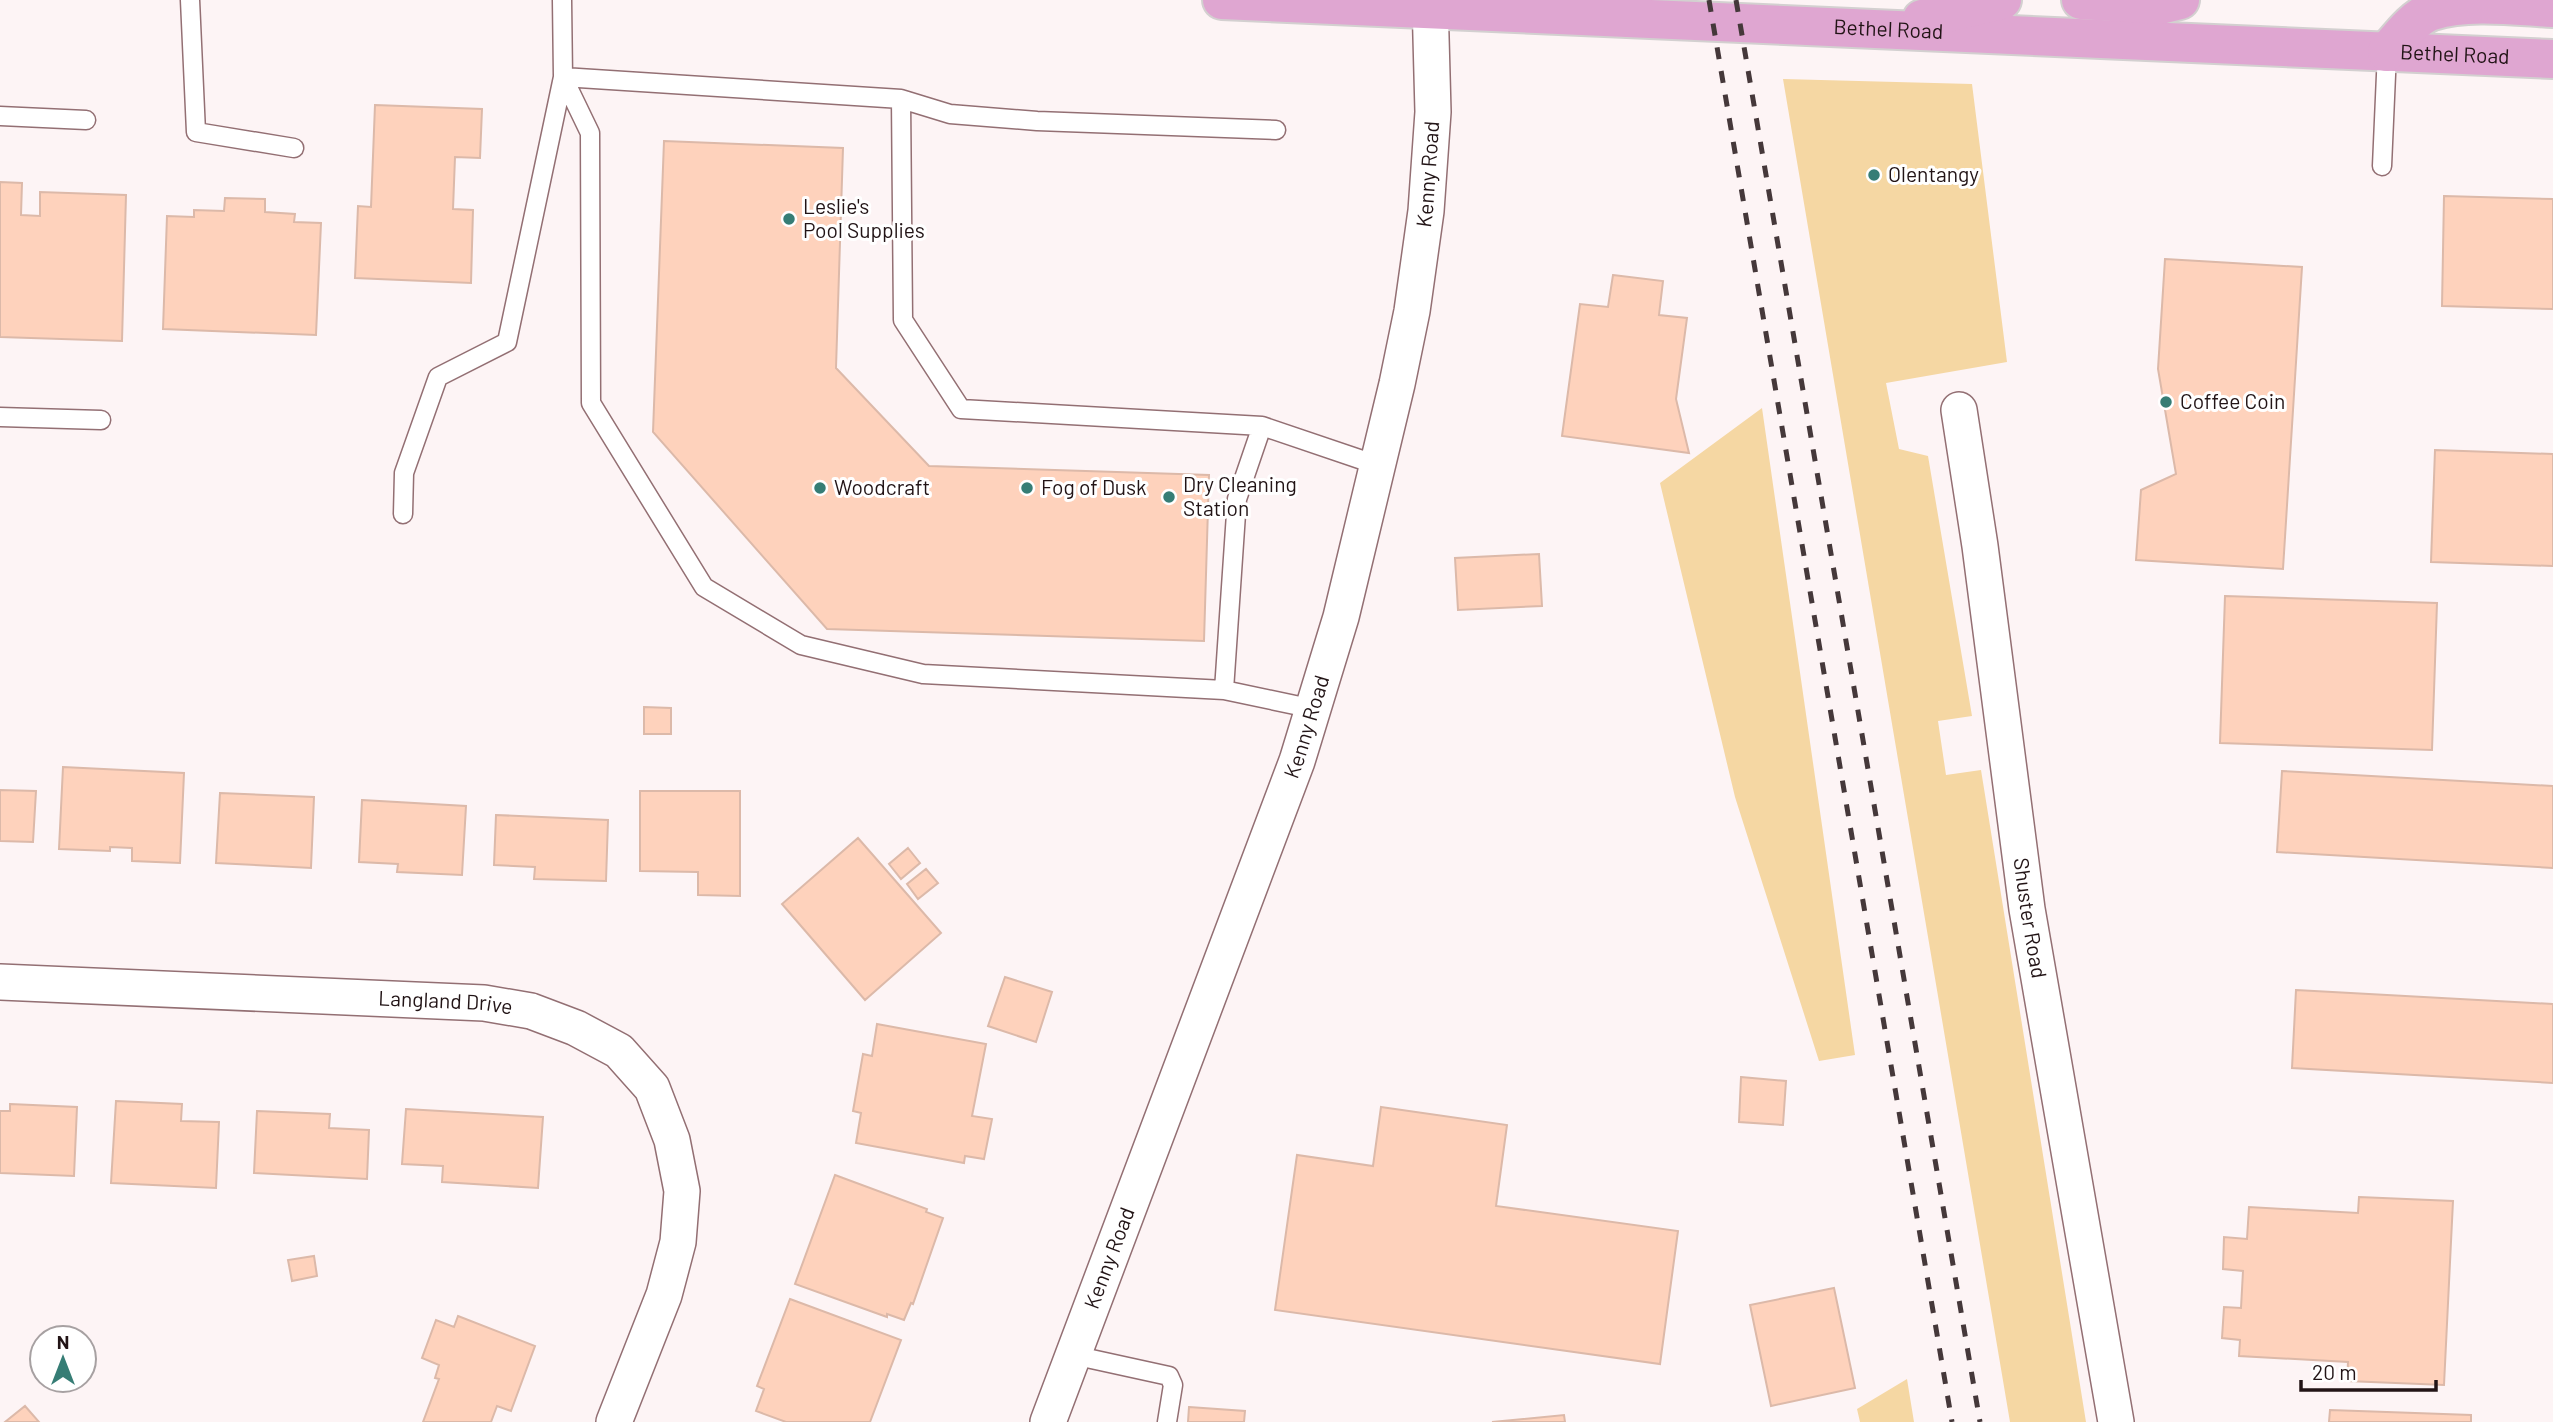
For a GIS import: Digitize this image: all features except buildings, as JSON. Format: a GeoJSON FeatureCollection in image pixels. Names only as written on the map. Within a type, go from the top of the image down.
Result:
{"type":"FeatureCollection","features":[{"type":"Feature","properties":{"kind":"main road","name":"Bethel Road"},"geometry":{"type":"LineString","coordinates":[[1222,0],[1431,4],[1876,30],[2553,59]]}},
{"type":"Feature","properties":{"kind":"main road"},"geometry":{"type":"LineString","coordinates":[[1876,30],[2002,0]]}},
{"type":"Feature","properties":{"kind":"main road"},"geometry":{"type":"LineString","coordinates":[[2081,0],[2160,5],[2180,0]]}},
{"type":"Feature","properties":{"kind":"main road"},"geometry":{"type":"LineString","coordinates":[[2387,52],[2407,27],[2430,11],[2466,4],[2553,8]]}},
{"type":"Feature","properties":{"kind":"street","name":"Kenny Road"},"geometry":{"type":"LineString","coordinates":[[1048,1422],[1297,761],[1341,617],[1412,311],[1426,211],[1433,113],[1431,4]]}},
{"type":"Feature","properties":{"kind":"street","name":"Shuster Road"},"geometry":{"type":"LineString","coordinates":[[1959,410],[1980,545],[2027,909],[2116,1422]]}},
{"type":"Feature","properties":{"kind":"street","name":"Langland Drive"},"geometry":{"type":"LineString","coordinates":[[0,982],[484,1003],[531,1011],[576,1028],[619,1051],[652,1088],[672,1140],[682,1191],[678,1242],[664,1295],[614,1422]]}},
{"type":"Feature","properties":{"kind":"lane"},"geometry":{"type":"LineString","coordinates":[[190,0],[196,132],[294,148]]}},
{"type":"Feature","properties":{"kind":"lane"},"geometry":{"type":"LineString","coordinates":[[403,514],[404,473],[438,377],[507,342],[563,77],[562,0]]}},
{"type":"Feature","properties":{"kind":"lane"},"geometry":{"type":"LineString","coordinates":[[2382,166],[2387,52]]}},
{"type":"Feature","properties":{"kind":"lane"},"geometry":{"type":"LineString","coordinates":[[563,77],[901,99],[950,114],[1037,121],[1276,130]]}},
{"type":"Feature","properties":{"kind":"lane"},"geometry":{"type":"LineString","coordinates":[[563,77],[590,133],[591,403],[704,587],[801,645],[923,674],[1224,690],[1314,709]]}},
{"type":"Feature","properties":{"kind":"lane"},"geometry":{"type":"LineString","coordinates":[[901,99],[903,320],[961,409],[1262,426],[1377,465]]}},
{"type":"Feature","properties":{"kind":"lane"},"geometry":{"type":"LineString","coordinates":[[0,116],[86,120]]}},
{"type":"Feature","properties":{"kind":"lane"},"geometry":{"type":"LineString","coordinates":[[0,417],[101,420]]}},
{"type":"Feature","properties":{"kind":"lane"},"geometry":{"type":"LineString","coordinates":[[1224,690],[1237,499],[1262,426]]}},
{"type":"Feature","properties":{"kind":"lane"},"geometry":{"type":"LineString","coordinates":[[1073,1355],[1169,1376],[1173,1385],[1167,1422]]}},
{"type":"Feature","properties":{"kind":"shaded area"},"geometry":{"type":"Polygon","coordinates":[[[1783,79],[1972,84],[2007,362],[1886,383],[1899,449],[1928,456],[1972,716],[1938,721],[1946,775],[1981,770],[2086,1422],[2010,1422],[1783,79]]]}},
{"type":"Feature","properties":{"kind":"shaded area"},"geometry":{"type":"Polygon","coordinates":[[[1762,408],[1855,1055],[1819,1061],[1735,797],[1660,483],[1762,408]]]}},
{"type":"Feature","properties":{"kind":"shaded area"},"geometry":{"type":"Polygon","coordinates":[[[1907,1379],[1914,1422],[1860,1422],[1857,1409],[1907,1379]]]}},
{"type":"Feature","properties":{"kind":"railway"},"geometry":{"type":"LineString","coordinates":[[1709,0],[1952,1422]]}},
{"type":"Feature","properties":{"kind":"railway"},"geometry":{"type":"LineString","coordinates":[[1736,0],[1980,1422]]}},
{"type":"Feature","properties":{"kind":"place","name":"Olentangy"},"geometry":{"type":"Point","coordinates":[1874,175]}},
{"type":"Feature","properties":{"kind":"place","name":"Leslie's Pool Supplies"},"geometry":{"type":"Point","coordinates":[789,219]}},
{"type":"Feature","properties":{"kind":"place","name":"Coffee Coin"},"geometry":{"type":"Point","coordinates":[2166,402]}},
{"type":"Feature","properties":{"kind":"place","name":"Woodcraft"},"geometry":{"type":"Point","coordinates":[820,488]}},
{"type":"Feature","properties":{"kind":"place","name":"Fog of Dusk"},"geometry":{"type":"Point","coordinates":[1027,488]}},
{"type":"Feature","properties":{"kind":"place","name":"Dry Cleaning Station"},"geometry":{"type":"Point","coordinates":[1169,497]}}]}
